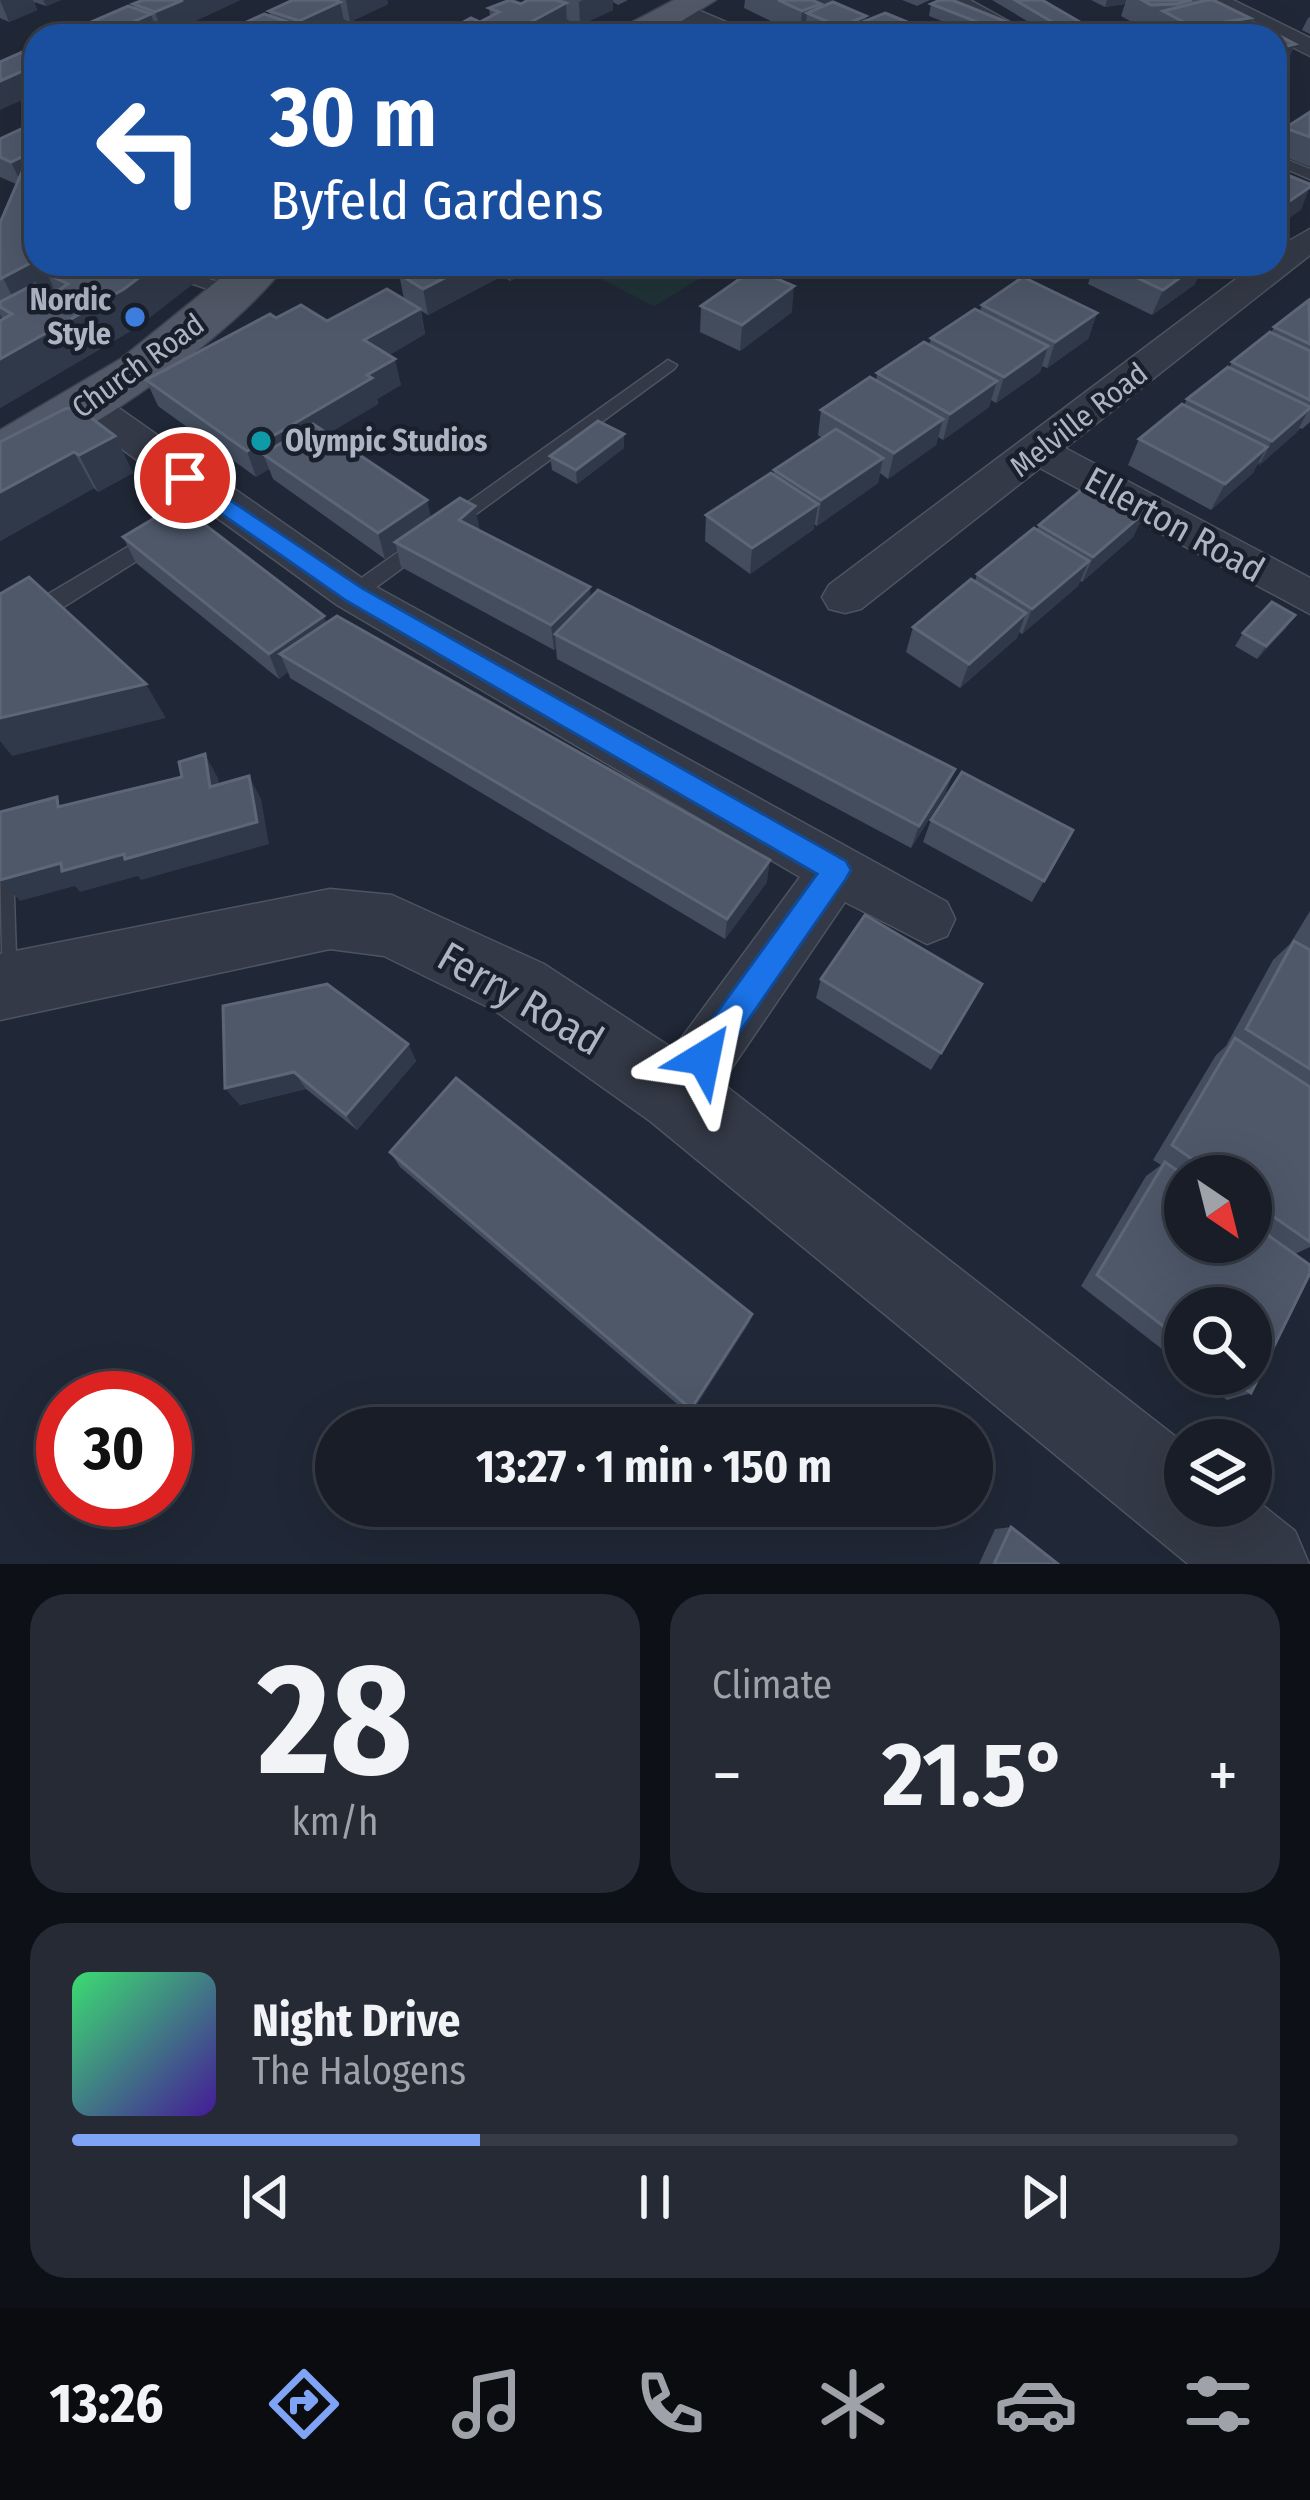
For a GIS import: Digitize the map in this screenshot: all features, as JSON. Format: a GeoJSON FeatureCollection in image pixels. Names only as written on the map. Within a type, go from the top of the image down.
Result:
{"type":"FeatureCollection","features":[{"type":"Feature","properties":{"kind":"main road"},"geometry":{"type":"LineString","coordinates":[[655,24],[690,6]]}},
{"type":"Feature","properties":{"kind":"main road","name":"Church Road"},"geometry":{"type":"LineString","coordinates":[[0,451],[89,406],[233,279]]}},
{"type":"Feature","properties":{"kind":"street"},"geometry":{"type":"LineString","coordinates":[[1213,0],[1262,24]]}},
{"type":"Feature","properties":{"kind":"street"},"geometry":{"type":"LineString","coordinates":[[690,6],[718,24]]}},
{"type":"Feature","properties":{"kind":"street","name":"Melville Road"},"geometry":{"type":"LineString","coordinates":[[845,597],[1040,451],[1241,276]]}},
{"type":"Feature","properties":{"kind":"street"},"geometry":{"type":"LineString","coordinates":[[89,406],[353,594],[927,919]]}},
{"type":"Feature","properties":{"kind":"street","name":"Ellerton Road"},"geometry":{"type":"LineString","coordinates":[[1040,451],[1310,598]]}},
{"type":"Feature","properties":{"kind":"street"},"geometry":{"type":"LineString","coordinates":[[677,1095],[836,870]]}},
{"type":"Feature","properties":{"kind":"street","name":"Ferry Road"},"geometry":{"type":"LineString","coordinates":[[2,986],[330,919],[392,926],[519,987],[677,1095],[1164,1485]]}},
{"type":"Feature","properties":{"kind":"street","name":"Ferry Road"},"geometry":{"type":"LineString","coordinates":[[1216,1527],[1262,1564]]}},
{"type":"Feature","properties":{"kind":"lane"},"geometry":{"type":"LineString","coordinates":[[962,0],[1007,24]]}},
{"type":"Feature","properties":{"kind":"lane"},"geometry":{"type":"LineString","coordinates":[[0,318],[73,276]]}},
{"type":"Feature","properties":{"kind":"lane"},"geometry":{"type":"LineString","coordinates":[[353,594],[668,365]]}},
{"type":"Feature","properties":{"kind":"lane"},"geometry":{"type":"LineString","coordinates":[[0,639],[9,628],[217,501]]}},
{"type":"Feature","properties":{"kind":"lane"},"geometry":{"type":"LineString","coordinates":[[0,867],[2,986]]}},
{"type":"Feature","properties":{"kind":"shaded area"},"geometry":{"type":"Polygon","coordinates":[[[595,276],[704,276],[654,306],[595,276]]]}},
{"type":"Feature","properties":{"kind":"building"},"geometry":{"type":"Polygon","coordinates":[[[183,0],[155,12],[133,4],[183,0]]]}},
{"type":"Feature","properties":{"kind":"building"},"geometry":{"type":"Polygon","coordinates":[[[293,0],[340,2],[299,21],[269,11],[293,0]]]}},
{"type":"Feature","properties":{"kind":"building"},"geometry":{"type":"Polygon","coordinates":[[[510,0],[566,3],[527,24],[460,24],[471,18],[480,22],[499,12],[489,8],[510,0]]]}},
{"type":"Feature","properties":{"kind":"building"},"geometry":{"type":"Polygon","coordinates":[[[778,0],[812,0],[821,4],[802,11],[778,0]]]}},
{"type":"Feature","properties":{"kind":"building"},"geometry":{"type":"Polygon","coordinates":[[[952,0],[1012,24],[982,24],[931,4],[952,0]]]}},
{"type":"Feature","properties":{"kind":"building"},"geometry":{"type":"Polygon","coordinates":[[[1015,0],[1042,0],[1083,24],[1056,24],[1015,0]]]}},
{"type":"Feature","properties":{"kind":"building"},"geometry":{"type":"Polygon","coordinates":[[[1142,0],[1192,0],[1151,5],[1142,0]]]}},
{"type":"Feature","properties":{"kind":"building"},"geometry":{"type":"Polygon","coordinates":[[[1213,0],[1250,18],[1187,24],[1163,11],[1213,0]]]}},
{"type":"Feature","properties":{"kind":"building"},"geometry":{"type":"Polygon","coordinates":[[[833,2],[866,16],[833,24],[807,13],[833,2]]]}},
{"type":"Feature","properties":{"kind":"building"},"geometry":{"type":"Polygon","coordinates":[[[128,6],[151,14],[128,24],[87,24],[128,6]]]}},
{"type":"Feature","properties":{"kind":"building"},"geometry":{"type":"Polygon","coordinates":[[[885,13],[912,24],[858,24],[885,13]]]}},
{"type":"Feature","properties":{"kind":"building"},"geometry":{"type":"Polygon","coordinates":[[[264,14],[294,24],[242,24],[264,14]]]}},
{"type":"Feature","properties":{"kind":"building"},"geometry":{"type":"Polygon","coordinates":[[[24,51],[24,70],[0,81],[0,62],[24,51]]]}},
{"type":"Feature","properties":{"kind":"building"},"geometry":{"type":"Polygon","coordinates":[[[1310,112],[1310,137],[1287,127],[1310,112]]]}},
{"type":"Feature","properties":{"kind":"building"},"geometry":{"type":"Polygon","coordinates":[[[24,128],[24,156],[11,162],[0,157],[0,139],[24,128]]]}},
{"type":"Feature","properties":{"kind":"building"},"geometry":{"type":"Polygon","coordinates":[[[22,172],[24,266],[0,279],[0,223],[22,172]]]}},
{"type":"Feature","properties":{"kind":"building"},"geometry":{"type":"Polygon","coordinates":[[[1287,175],[1310,187],[1287,203],[1287,175]]]}},
{"type":"Feature","properties":{"kind":"building"},"geometry":{"type":"Polygon","coordinates":[[[51,276],[141,276],[0,359],[0,321],[12,314],[0,302],[35,284],[52,293],[68,284],[51,276]]]}},
{"type":"Feature","properties":{"kind":"building"},"geometry":{"type":"Polygon","coordinates":[[[402,276],[448,276],[423,289],[402,276]]]}},
{"type":"Feature","properties":{"kind":"building"},"geometry":{"type":"Polygon","coordinates":[[[744,276],[770,276],[794,286],[742,325],[701,306],[744,276]]]}},
{"type":"Feature","properties":{"kind":"building"},"geometry":{"type":"Polygon","coordinates":[[[1133,276],[1182,276],[1163,290],[1133,276]]]}},
{"type":"Feature","properties":{"kind":"building"},"geometry":{"type":"Polygon","coordinates":[[[1023,277],[1097,313],[1055,342],[982,305],[1023,277]]]}},
{"type":"Feature","properties":{"kind":"building"},"geometry":{"type":"Polygon","coordinates":[[[387,289],[420,309],[364,340],[395,359],[367,375],[372,378],[247,451],[146,380],[270,314],[276,318],[301,305],[327,321],[387,289]]]}},
{"type":"Feature","properties":{"kind":"building"},"geometry":{"type":"Polygon","coordinates":[[[1309,300],[1310,344],[1274,327],[1309,300]]]}},
{"type":"Feature","properties":{"kind":"building"},"geometry":{"type":"Polygon","coordinates":[[[975,309],[1048,346],[1004,377],[931,338],[975,309]]]}},
{"type":"Feature","properties":{"kind":"building"},"geometry":{"type":"Polygon","coordinates":[[[1270,332],[1310,351],[1310,400],[1232,362],[1270,332]]]}},
{"type":"Feature","properties":{"kind":"building"},"geometry":{"type":"Polygon","coordinates":[[[924,342],[997,381],[950,414],[877,373],[924,342]]]}},
{"type":"Feature","properties":{"kind":"building"},"geometry":{"type":"Polygon","coordinates":[[[1228,367],[1310,408],[1272,441],[1187,399],[1228,367]]]}},
{"type":"Feature","properties":{"kind":"building"},"geometry":{"type":"Polygon","coordinates":[[[870,377],[943,419],[894,453],[821,410],[870,377]]]}},
{"type":"Feature","properties":{"kind":"building"},"geometry":{"type":"Polygon","coordinates":[[[1182,404],[1267,447],[1225,484],[1139,439],[1182,404]]]}},
{"type":"Feature","properties":{"kind":"building"},"geometry":{"type":"Polygon","coordinates":[[[77,407],[115,436],[0,492],[0,442],[77,407]]]}},
{"type":"Feature","properties":{"kind":"building"},"geometry":{"type":"Polygon","coordinates":[[[598,421],[624,434],[576,470],[550,456],[598,421]]]}},
{"type":"Feature","properties":{"kind":"building"},"geometry":{"type":"Polygon","coordinates":[[[313,424],[427,500],[378,533],[263,454],[313,424]]]}},
{"type":"Feature","properties":{"kind":"building"},"geometry":{"type":"Polygon","coordinates":[[[836,429],[883,458],[821,500],[774,470],[836,429]]]}},
{"type":"Feature","properties":{"kind":"building"},"geometry":{"type":"Polygon","coordinates":[[[771,473],[818,504],[752,548],[706,515],[771,473]]]}},
{"type":"Feature","properties":{"kind":"building"},"geometry":{"type":"Polygon","coordinates":[[[1091,482],[1145,512],[1093,557],[1039,525],[1091,482]]]}},
{"type":"Feature","properties":{"kind":"building"},"geometry":{"type":"Polygon","coordinates":[[[460,498],[475,506],[459,520],[590,587],[551,625],[395,542],[460,498]]]}},
{"type":"Feature","properties":{"kind":"building"},"geometry":{"type":"Polygon","coordinates":[[[178,504],[324,616],[269,654],[123,537],[178,504]]]}},
{"type":"Feature","properties":{"kind":"building"},"geometry":{"type":"Polygon","coordinates":[[[1034,528],[1089,561],[1032,609],[977,574],[1034,528]]]}},
{"type":"Feature","properties":{"kind":"building"},"geometry":{"type":"Polygon","coordinates":[[[29,577],[146,684],[0,718],[0,594],[29,577]]]}},
{"type":"Feature","properties":{"kind":"building"},"geometry":{"type":"Polygon","coordinates":[[[971,579],[1026,613],[969,664],[913,627],[971,579]]]}},
{"type":"Feature","properties":{"kind":"building"},"geometry":{"type":"Polygon","coordinates":[[[598,590],[955,769],[919,826],[555,634],[598,590]]]}},
{"type":"Feature","properties":{"kind":"building"},"geometry":{"type":"Polygon","coordinates":[[[1272,602],[1295,615],[1266,646],[1243,633],[1272,602]]]}},
{"type":"Feature","properties":{"kind":"building"},"geometry":{"type":"Polygon","coordinates":[[[337,616],[770,860],[727,919],[280,654],[337,616]]]}},
{"type":"Feature","properties":{"kind":"building"},"geometry":{"type":"Polygon","coordinates":[[[205,754],[210,787],[249,776],[257,822],[125,859],[124,854],[62,871],[61,863],[0,880],[0,812],[57,797],[58,807],[182,777],[179,762],[205,754]]]}},
{"type":"Feature","properties":{"kind":"building"},"geometry":{"type":"Polygon","coordinates":[[[962,772],[1073,830],[1044,881],[931,820],[962,772]]]}},
{"type":"Feature","properties":{"kind":"building"},"geometry":{"type":"Polygon","coordinates":[[[865,915],[982,984],[941,1053],[821,979],[865,915]]]}},
{"type":"Feature","properties":{"kind":"building"},"geometry":{"type":"Polygon","coordinates":[[[1294,941],[1310,950],[1310,1069],[1246,1029],[1294,941]]]}},
{"type":"Feature","properties":{"kind":"building"},"geometry":{"type":"Polygon","coordinates":[[[327,984],[408,1044],[346,1115],[294,1072],[225,1088],[223,1006],[327,984]]]}},
{"type":"Feature","properties":{"kind":"building"},"geometry":{"type":"Polygon","coordinates":[[[1235,1038],[1310,1087],[1310,1242],[1272,1216],[1272,1155],[1186,1155],[1172,1145],[1235,1038]]]}},
{"type":"Feature","properties":{"kind":"building"},"geometry":{"type":"Polygon","coordinates":[[[456,1078],[752,1314],[689,1407],[390,1152],[456,1078]]]}},
{"type":"Feature","properties":{"kind":"building"},"geometry":{"type":"Polygon","coordinates":[[[1164,1164],[1164,1263],[1272,1263],[1272,1238],[1310,1265],[1272,1350],[1272,1287],[1164,1287],[1164,1327],[1097,1275],[1164,1164]]]}},
{"type":"Feature","properties":{"kind":"building"},"geometry":{"type":"Polygon","coordinates":[[[1011,1527],[1058,1564],[994,1564],[1011,1527]]]}},
{"type":"Feature","properties":{"kind":"place","name":"Nordic Style"},"geometry":{"type":"Point","coordinates":[135,317]}},
{"type":"Feature","properties":{"kind":"place","name":"Olympic Studios"},"geometry":{"type":"Point","coordinates":[261,441]}},
{"type":"Feature","properties":{"kind":"route"},"geometry":{"type":"LineString","coordinates":[[185,478],[353,594],[836,870],[704,1058]]}}]}
